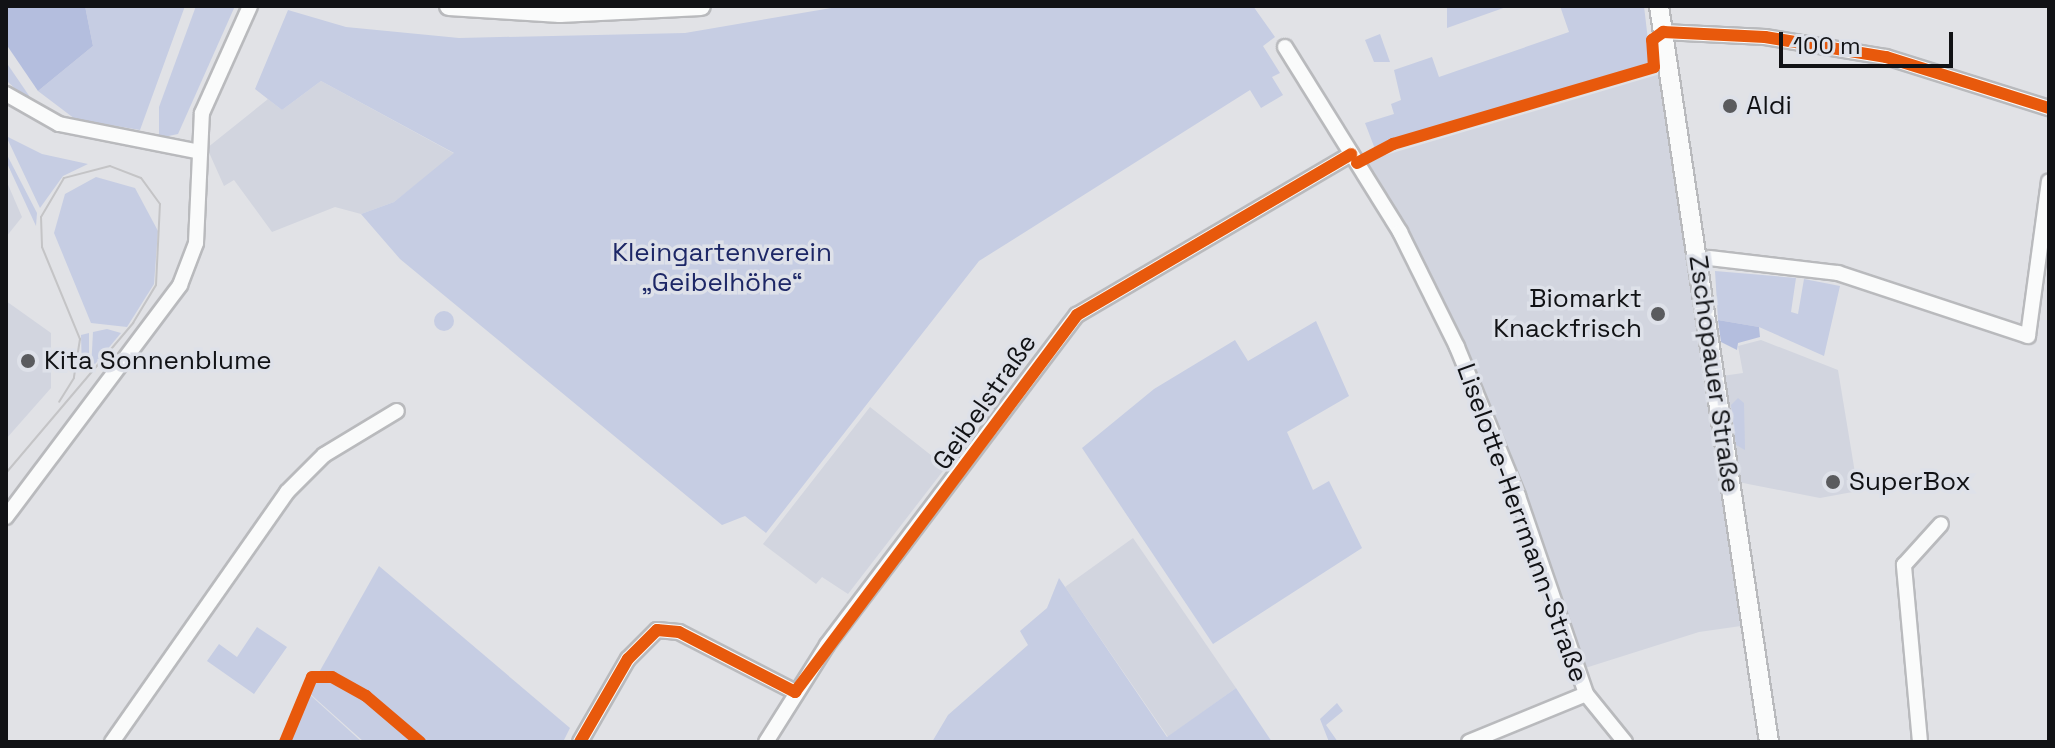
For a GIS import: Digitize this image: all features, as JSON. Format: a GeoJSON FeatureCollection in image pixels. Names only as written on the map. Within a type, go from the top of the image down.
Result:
{"type":"FeatureCollection","features":[{"type":"Feature","properties":{"kind":"main road"},"geometry":{"type":"LineString","coordinates":[[449,6],[560,13],[701,6]]}},
{"type":"Feature","properties":{"kind":"main road","name":"Zschopauer Straße"},"geometry":{"type":"LineString","coordinates":[[1659,6],[1769,742]]}},
{"type":"Feature","properties":{"kind":"street"},"geometry":{"type":"LineString","coordinates":[[6,517],[175,295],[196,243],[195,151],[202,113],[250,6]]}},
{"type":"Feature","properties":{"kind":"street"},"geometry":{"type":"LineString","coordinates":[[1663,32],[1765,37],[1886,57],[2049,108]]}},
{"type":"Feature","properties":{"kind":"street","name":"Liselotte-Herrmann-Straße"},"geometry":{"type":"LineString","coordinates":[[1285,47],[1351,154],[1457,347],[1518,496],[1586,694],[1625,742]]}},
{"type":"Feature","properties":{"kind":"street"},"geometry":{"type":"LineString","coordinates":[[6,94],[59,124],[195,151]]}},
{"type":"Feature","properties":{"kind":"street","name":"Geibelstraße"},"geometry":{"type":"LineString","coordinates":[[766,742],[795,692],[965,471],[1030,369],[1077,315],[1351,154]]}},
{"type":"Feature","properties":{"kind":"street"},"geometry":{"type":"LineString","coordinates":[[1710,258],[1838,273],[2030,335],[2049,181]]}},
{"type":"Feature","properties":{"kind":"street"},"geometry":{"type":"LineString","coordinates":[[112,742],[287,492],[337,446],[397,411]]}},
{"type":"Feature","properties":{"kind":"street"},"geometry":{"type":"LineString","coordinates":[[1920,742],[1904,565],[1941,524]]}},
{"type":"Feature","properties":{"kind":"street"},"geometry":{"type":"LineString","coordinates":[[580,742],[628,659],[657,630],[679,632],[795,692]]}},
{"type":"Feature","properties":{"kind":"street"},"geometry":{"type":"LineString","coordinates":[[1469,742],[1586,694]]}},
{"type":"Feature","properties":{"kind":"shaded area"},"geometry":{"type":"Polygon","coordinates":[[[6,6],[85,6],[93,46],[38,91],[6,44],[6,6]]]}},
{"type":"Feature","properties":{"kind":"shaded area"},"geometry":{"type":"Polygon","coordinates":[[[1660,74],[1748,625],[1699,632],[1582,669],[1497,423],[1460,339],[1362,162],[1660,74]]]}},
{"type":"Feature","properties":{"kind":"shaded area"},"geometry":{"type":"Polygon","coordinates":[[[321,81],[455,154],[394,202],[361,214],[335,207],[272,232],[234,180],[224,186],[207,148],[268,99],[282,110],[321,81]]]}},
{"type":"Feature","properties":{"kind":"shaded area"},"geometry":{"type":"Polygon","coordinates":[[[6,180],[22,217],[6,237],[6,180]]]}},
{"type":"Feature","properties":{"kind":"shaded area","name":"Kita Sonnenblume"},"geometry":{"type":"Polygon","coordinates":[[[6,301],[51,333],[51,388],[6,439],[6,301]]]}},
{"type":"Feature","properties":{"kind":"shaded area"},"geometry":{"type":"Polygon","coordinates":[[[1718,320],[1759,327],[1760,337],[1738,343],[1737,350],[1721,342],[1718,320]]]}},
{"type":"Feature","properties":{"kind":"shaded area"},"geometry":{"type":"Polygon","coordinates":[[[1761,340],[1838,370],[1858,491],[1820,498],[1738,482],[1722,376],[1743,373],[1738,346],[1761,340]]]}},
{"type":"Feature","properties":{"kind":"shaded area"},"geometry":{"type":"Polygon","coordinates":[[[870,407],[946,467],[848,594],[822,577],[816,584],[763,544],[870,407]]]}},
{"type":"Feature","properties":{"kind":"shaded area"},"geometry":{"type":"Polygon","coordinates":[[[1133,538],[1236,688],[1168,737],[1065,587],[1133,538]]]}},
{"type":"Feature","properties":{"kind":"green space"},"geometry":{"type":"Polygon","coordinates":[[[85,6],[185,6],[140,130],[75,119],[38,91],[93,46],[85,6]]]}},
{"type":"Feature","properties":{"kind":"green space"},"geometry":{"type":"Polygon","coordinates":[[[196,6],[235,6],[178,134],[159,138],[159,107],[196,6]]]}},
{"type":"Feature","properties":{"kind":"green space","name":"Kleingartenverein „Geibelhöhe“"},"geometry":{"type":"Polygon","coordinates":[[[843,6],[1253,6],[1275,37],[1263,46],[1280,73],[1272,77],[1283,95],[1261,108],[1250,90],[979,261],[766,533],[745,516],[722,525],[400,259],[361,214],[394,202],[454,153],[321,81],[282,110],[255,89],[288,10],[346,27],[459,38],[685,33],[843,6]]]}},
{"type":"Feature","properties":{"kind":"green space"},"geometry":{"type":"Polygon","coordinates":[[[1447,6],[1509,6],[1447,28],[1447,6]]]}},
{"type":"Feature","properties":{"kind":"green space"},"geometry":{"type":"Polygon","coordinates":[[[1560,6],[1644,6],[1651,66],[1375,149],[1365,123],[1394,114],[1391,104],[1401,100],[1394,70],[1432,57],[1439,77],[1569,32],[1560,6]]]}},
{"type":"Feature","properties":{"kind":"green space"},"geometry":{"type":"Polygon","coordinates":[[[1380,34],[1390,62],[1374,62],[1365,40],[1380,34]]]}},
{"type":"Feature","properties":{"kind":"green space"},"geometry":{"type":"Polygon","coordinates":[[[6,62],[32,100],[29,102],[6,80],[6,62]]]}},
{"type":"Feature","properties":{"kind":"green space"},"geometry":{"type":"Polygon","coordinates":[[[6,136],[42,154],[88,164],[63,176],[40,208],[6,136]]]}},
{"type":"Feature","properties":{"kind":"green space"},"geometry":{"type":"Polygon","coordinates":[[[6,153],[37,213],[36,226],[6,161],[6,153]]]}},
{"type":"Feature","properties":{"kind":"green space"},"geometry":{"type":"Polygon","coordinates":[[[96,177],[135,188],[158,231],[154,284],[127,327],[91,323],[54,233],[65,194],[96,177]]]}},
{"type":"Feature","properties":{"kind":"green space"},"geometry":{"type":"Polygon","coordinates":[[[1715,271],[1796,278],[1791,312],[1798,314],[1804,279],[1840,286],[1824,356],[1759,327],[1718,320],[1715,271]]]}},
{"type":"Feature","properties":{"kind":"green space"},"geometry":{"type":"Polygon","coordinates":[[[444,311],[451,314],[454,321],[451,328],[444,331],[437,328],[434,321],[437,314],[444,311]]]}},
{"type":"Feature","properties":{"kind":"green space"},"geometry":{"type":"Polygon","coordinates":[[[1316,321],[1349,396],[1287,432],[1313,490],[1329,481],[1362,548],[1213,644],[1082,448],[1154,389],[1235,340],[1248,361],[1316,321]]]}},
{"type":"Feature","properties":{"kind":"green space"},"geometry":{"type":"Polygon","coordinates":[[[107,329],[121,333],[91,369],[93,332],[107,329]]]}},
{"type":"Feature","properties":{"kind":"green space"},"geometry":{"type":"Polygon","coordinates":[[[89,333],[89,354],[82,370],[81,335],[89,333]]]}},
{"type":"Feature","properties":{"kind":"green space"},"geometry":{"type":"Polygon","coordinates":[[[1738,398],[1744,403],[1745,450],[1736,445],[1731,405],[1738,398]]]}},
{"type":"Feature","properties":{"kind":"green space"},"geometry":{"type":"Polygon","coordinates":[[[379,566],[570,728],[563,742],[364,742],[308,692],[379,566]]]}},
{"type":"Feature","properties":{"kind":"green space"},"geometry":{"type":"Polygon","coordinates":[[[1059,578],[1167,737],[1236,688],[1272,742],[932,742],[948,715],[1028,645],[1020,631],[1047,608],[1059,578]]]}},
{"type":"Feature","properties":{"kind":"green space"},"geometry":{"type":"Polygon","coordinates":[[[257,627],[287,647],[254,694],[207,661],[219,644],[237,657],[257,627]]]}},
{"type":"Feature","properties":{"kind":"green space"},"geometry":{"type":"Polygon","coordinates":[[[308,693],[362,742],[287,742],[308,693]]]}},
{"type":"Feature","properties":{"kind":"green space"},"geometry":{"type":"Polygon","coordinates":[[[1337,703],[1343,711],[1326,725],[1338,742],[1329,742],[1320,719],[1337,703]]]}},
{"type":"Feature","properties":{"kind":"tram line"},"geometry":{"type":"LineString","coordinates":[[6,473],[133,323],[156,285],[160,204],[141,178],[110,166],[64,178],[41,217],[42,247],[80,339],[74,378],[59,402]]}},
{"type":"Feature","properties":{"kind":"cycle path"},"geometry":{"type":"LineString","coordinates":[[1357,163],[1393,144],[1654,67],[1652,40],[1663,32],[1765,37],[1886,57],[2049,108]]}},
{"type":"Feature","properties":{"kind":"cycle path"},"geometry":{"type":"LineString","coordinates":[[580,742],[628,659],[657,630],[679,632],[795,692],[1077,315],[1351,154]]}},
{"type":"Feature","properties":{"kind":"cycle path"},"geometry":{"type":"LineString","coordinates":[[285,742],[312,677],[332,677],[366,696],[420,742]]}},
{"type":"Feature","properties":{"kind":"place","name":"Aldi"},"geometry":{"type":"Point","coordinates":[1730,106]}},
{"type":"Feature","properties":{"kind":"place","name":"Biomarkt Knackfrisch"},"geometry":{"type":"Point","coordinates":[1658,314]}},
{"type":"Feature","properties":{"kind":"place","name":"Kita Sonnenblume"},"geometry":{"type":"Point","coordinates":[28,361]}},
{"type":"Feature","properties":{"kind":"place","name":"SuperBox"},"geometry":{"type":"Point","coordinates":[1833,482]}}]}
